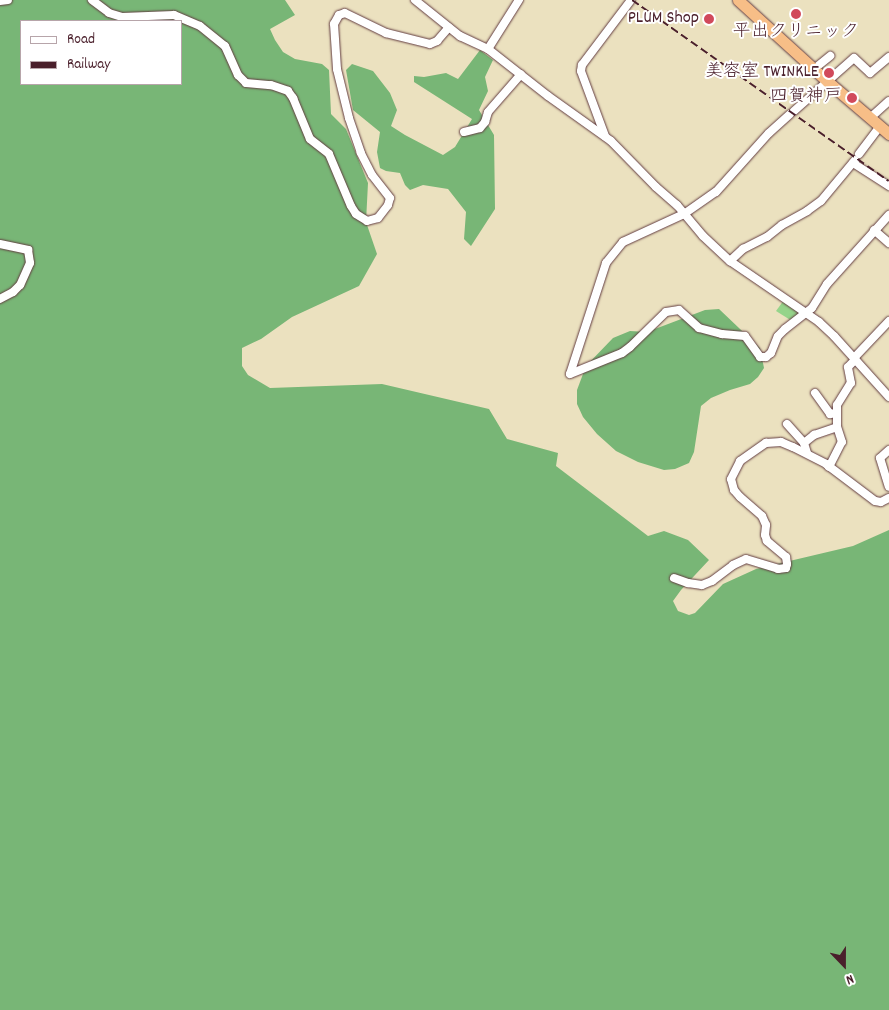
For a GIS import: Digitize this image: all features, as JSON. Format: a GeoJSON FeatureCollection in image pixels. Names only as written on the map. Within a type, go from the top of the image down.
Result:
{"type":"FeatureCollection","features":[{"type":"Feature","properties":{"kind":"highway"},"geometry":{"type":"LineString","coordinates":[[738,0],[827,82],[885,130]]}},
{"type":"Feature","properties":{"kind":"street"},"geometry":{"type":"LineString","coordinates":[[92,0],[109,13],[122,17],[174,15],[200,26],[225,46],[238,75],[246,83],[271,85],[288,91],[293,98],[310,139],[329,154],[350,206],[356,214],[367,221],[378,218],[388,205],[390,198],[372,175],[361,154],[349,118],[337,69],[334,24],[339,15],[345,13],[386,33],[430,44],[437,42],[449,27]]}},
{"type":"Feature","properties":{"kind":"street"},"geometry":{"type":"LineString","coordinates":[[415,0],[444,21],[460,36],[488,49],[605,136],[730,261],[834,336],[889,397]]}},
{"type":"Feature","properties":{"kind":"street"},"geometry":{"type":"LineString","coordinates":[[488,49],[519,0]]}},
{"type":"Feature","properties":{"kind":"street"},"geometry":{"type":"LineString","coordinates":[[605,136],[581,71],[582,65],[630,1]]}},
{"type":"Feature","properties":{"kind":"street"},"geometry":{"type":"LineString","coordinates":[[814,70],[830,56]]}},
{"type":"Feature","properties":{"kind":"street"},"geometry":{"type":"LineString","coordinates":[[889,57],[870,73],[854,58],[769,132],[716,192],[684,214],[629,237],[606,263],[570,374],[630,348],[666,312],[679,310],[699,328],[722,334],[745,336],[760,357],[766,357],[772,353],[778,336],[812,308],[826,284],[889,215]]}},
{"type":"Feature","properties":{"kind":"street"},"geometry":{"type":"LineString","coordinates":[[464,132],[480,128],[486,122],[488,112],[521,74]]}},
{"type":"Feature","properties":{"kind":"street"},"geometry":{"type":"LineString","coordinates":[[870,118],[889,101]]}},
{"type":"Feature","properties":{"kind":"street"},"geometry":{"type":"LineString","coordinates":[[730,261],[743,249],[767,237],[820,201],[855,159],[885,130]]}},
{"type":"Feature","properties":{"kind":"street"},"geometry":{"type":"LineString","coordinates":[[855,159],[889,186]]}},
{"type":"Feature","properties":{"kind":"street"},"geometry":{"type":"LineString","coordinates":[[874,230],[889,243]]}},
{"type":"Feature","properties":{"kind":"street"},"geometry":{"type":"LineString","coordinates":[[0,244],[28,250],[30,263],[20,285],[13,292],[0,299]]}},
{"type":"Feature","properties":{"kind":"street"},"geometry":{"type":"LineString","coordinates":[[829,467],[842,442],[837,427],[836,413],[839,400],[851,383],[848,367],[889,321]]}},
{"type":"Feature","properties":{"kind":"street"},"geometry":{"type":"LineString","coordinates":[[815,393],[830,414],[836,413]]}},
{"type":"Feature","properties":{"kind":"street"},"geometry":{"type":"LineString","coordinates":[[788,424],[804,443],[807,453]]}},
{"type":"Feature","properties":{"kind":"street"},"geometry":{"type":"LineString","coordinates":[[804,443],[814,434],[837,427]]}},
{"type":"Feature","properties":{"kind":"street"},"geometry":{"type":"LineString","coordinates":[[674,578],[702,584],[712,581],[733,565],[746,559],[778,569],[786,568],[786,557],[767,540],[765,535],[766,525],[762,516],[740,497],[734,490],[731,480],[740,461],[766,443],[781,442],[807,453],[876,500],[881,502],[889,498]]}},
{"type":"Feature","properties":{"kind":"street"},"geometry":{"type":"LineString","coordinates":[[889,450],[880,458],[889,487]]}},
{"type":"Feature","properties":{"kind":"green space"},"geometry":{"type":"Polygon","coordinates":[[[0,0],[285,0],[295,15],[270,29],[283,52],[295,59],[322,64],[329,70],[331,114],[346,129],[368,183],[366,222],[377,254],[359,286],[292,317],[261,339],[242,348],[242,366],[248,375],[270,388],[382,384],[489,409],[507,439],[558,453],[556,466],[648,536],[664,531],[688,540],[709,560],[673,601],[678,611],[689,615],[695,613],[723,584],[756,569],[853,546],[889,530],[889,1010],[0,1010],[0,0]]]}},
{"type":"Feature","properties":{"kind":"green space"},"geometry":{"type":"Polygon","coordinates":[[[480,50],[493,60],[485,77],[488,91],[479,110],[494,135],[495,209],[471,246],[464,239],[466,212],[448,189],[423,185],[410,190],[405,185],[400,173],[380,168],[377,152],[380,132],[353,110],[346,70],[352,64],[373,71],[390,93],[397,110],[391,126],[443,155],[455,147],[472,119],[414,82],[414,76],[424,77],[446,73],[458,79],[480,50]]]}},
{"type":"Feature","properties":{"kind":"green space"},"geometry":{"type":"Polygon","coordinates":[[[784,300],[802,313],[792,321],[776,311],[784,300]]]}},
{"type":"Feature","properties":{"kind":"green space"},"geometry":{"type":"Polygon","coordinates":[[[719,309],[760,348],[764,368],[758,377],[750,384],[711,398],[701,406],[694,452],[689,463],[675,469],[664,470],[638,462],[616,451],[597,434],[583,417],[577,404],[577,390],[586,366],[613,338],[630,331],[647,332],[705,310],[719,309]]]}},
{"type":"Feature","properties":{"kind":"railway"},"geometry":{"type":"LineString","coordinates":[[632,0],[889,181]]}},
{"type":"Feature","properties":{"kind":"place","name":"平出クリニック"},"geometry":{"type":"Point","coordinates":[796,14]}},
{"type":"Feature","properties":{"kind":"place","name":"PLUM Shop"},"geometry":{"type":"Point","coordinates":[709,19]}},
{"type":"Feature","properties":{"kind":"place","name":"美容室 TWINKLE"},"geometry":{"type":"Point","coordinates":[829,73]}},
{"type":"Feature","properties":{"kind":"place","name":"四賀神戸"},"geometry":{"type":"Point","coordinates":[852,98]}}]}
